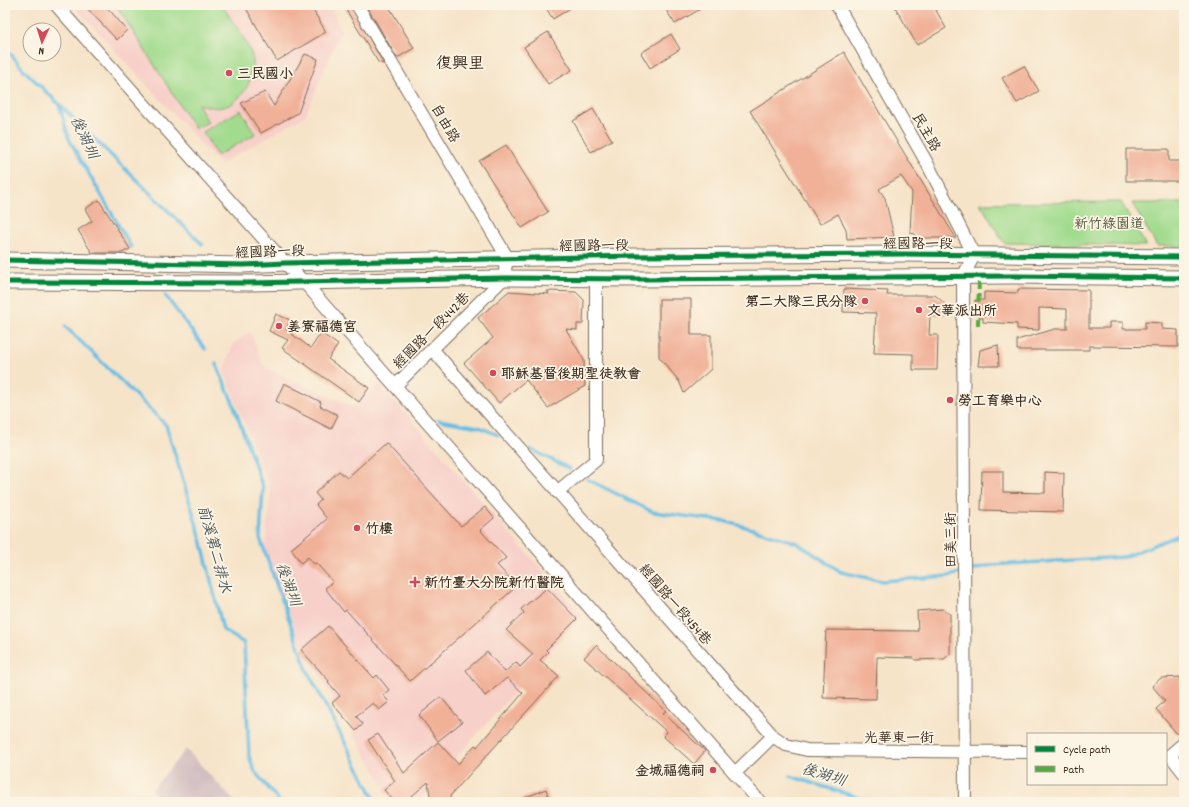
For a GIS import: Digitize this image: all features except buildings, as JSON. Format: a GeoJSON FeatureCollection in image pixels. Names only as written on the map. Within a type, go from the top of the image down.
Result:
{"type":"FeatureCollection","features":[{"type":"Feature","properties":{"kind":"main road","name":"經國路一段"},"geometry":{"type":"LineString","coordinates":[[5,260],[243,265],[284,262],[508,258],[974,255],[1184,257]]}},
{"type":"Feature","properties":{"kind":"main road"},"geometry":{"type":"LineString","coordinates":[[5,282],[304,282],[504,278],[1184,278]]}},
{"type":"Feature","properties":{"kind":"street"},"geometry":{"type":"LineString","coordinates":[[56,5],[284,262],[304,282],[760,802]]}},
{"type":"Feature","properties":{"kind":"street","name":"自由路"},"geometry":{"type":"LineString","coordinates":[[357,5],[508,258]]}},
{"type":"Feature","properties":{"kind":"street","name":"民主路"},"geometry":{"type":"LineString","coordinates":[[837,5],[928,163],[974,255]]}},
{"type":"Feature","properties":{"kind":"street"},"geometry":{"type":"LineString","coordinates":[[963,277],[974,255]]}},
{"type":"Feature","properties":{"kind":"street"},"geometry":{"type":"LineString","coordinates":[[504,278],[508,258]]}},
{"type":"Feature","properties":{"kind":"street","name":"田美三街"},"geometry":{"type":"LineString","coordinates":[[963,277],[965,802]]}},
{"type":"Feature","properties":{"kind":"street","name":"經國路一段442巷"},"geometry":{"type":"LineString","coordinates":[[395,386],[504,278]]}},
{"type":"Feature","properties":{"kind":"street"},"geometry":{"type":"LineString","coordinates":[[557,492],[596,460],[596,279]]}},
{"type":"Feature","properties":{"kind":"street","name":"經國路一段454巷"},"geometry":{"type":"LineString","coordinates":[[433,350],[773,736]]}},
{"type":"Feature","properties":{"kind":"street"},"geometry":{"type":"LineString","coordinates":[[735,773],[773,736]]}},
{"type":"Feature","properties":{"kind":"street","name":"光華東一街"},"geometry":{"type":"LineString","coordinates":[[773,736],[786,745],[807,750],[1027,752]]}},
{"type":"Feature","properties":{"kind":"street"},"geometry":{"type":"LineString","coordinates":[[1184,743],[1168,755],[1184,773]]}},
{"type":"Feature","properties":{"kind":"shaded area","name":"三民國小"},"geometry":{"type":"Polygon","coordinates":[[[73,5],[329,5],[341,30],[305,116],[220,164],[73,5]]]}},
{"type":"Feature","properties":{"kind":"shaded area","name":"新竹臺大分院新竹醫院"},"geometry":{"type":"Polygon","coordinates":[[[250,331],[263,366],[353,407],[379,383],[582,616],[417,802],[393,802],[300,641],[265,549],[271,490],[224,371],[233,344],[250,331]]]}},
{"type":"Feature","properties":{"kind":"shaded area"},"geometry":{"type":"Polygon","coordinates":[[[186,749],[235,802],[163,802],[152,790],[186,749]]]}},
{"type":"Feature","properties":{"kind":"green space"},"geometry":{"type":"Polygon","coordinates":[[[116,5],[222,5],[245,40],[251,53],[253,69],[248,86],[237,100],[223,107],[220,108],[198,104],[208,122],[195,129],[116,5]]]}},
{"type":"Feature","properties":{"kind":"green space"},"geometry":{"type":"Polygon","coordinates":[[[241,110],[255,134],[217,156],[203,132],[241,110]]]}},
{"type":"Feature","properties":{"kind":"green space","name":"新竹綠園道"},"geometry":{"type":"Polygon","coordinates":[[[1121,202],[1146,246],[1004,243],[980,203],[1121,202]]]}},
{"type":"Feature","properties":{"kind":"green space","name":"新竹綠園道"},"geometry":{"type":"Polygon","coordinates":[[[1132,203],[1184,203],[1184,246],[1157,246],[1132,203]]]}},
{"type":"Feature","properties":{"kind":"waterway"},"geometry":{"type":"LineString","coordinates":[[5,47],[24,70],[202,244]]}},
{"type":"Feature","properties":{"kind":"waterway","name":"後湖圳"},"geometry":{"type":"LineString","coordinates":[[59,104],[69,139],[131,247]]}},
{"type":"Feature","properties":{"kind":"waterway","name":"後湖圳"},"geometry":{"type":"LineString","coordinates":[[165,295],[205,349]]}},
{"type":"Feature","properties":{"kind":"waterway","name":"前溪第二排水"},"geometry":{"type":"LineString","coordinates":[[65,326],[166,425],[201,539],[223,630],[244,643],[249,756],[255,772],[280,802]]}},
{"type":"Feature","properties":{"kind":"waterway","name":"後湖圳"},"geometry":{"type":"LineString","coordinates":[[216,364],[233,403],[263,488],[260,538],[307,670],[376,802]]}},
{"type":"Feature","properties":{"kind":"waterway"},"geometry":{"type":"LineString","coordinates":[[439,420],[479,427],[498,435]]}},
{"type":"Feature","properties":{"kind":"waterway"},"geometry":{"type":"LineString","coordinates":[[530,449],[570,469]]}},
{"type":"Feature","properties":{"kind":"waterway"},"geometry":{"type":"LineString","coordinates":[[587,479],[653,512],[724,521],[753,529],[797,543],[841,572],[882,581],[949,576],[991,565],[1124,557],[1184,533]]}},
{"type":"Feature","properties":{"kind":"waterway","name":"後湖圳"},"geometry":{"type":"LineString","coordinates":[[790,776],[866,800],[899,802]]}},
{"type":"Feature","properties":{"kind":"marked path"},"geometry":{"type":"LineString","coordinates":[[978,326],[979,277]]}},
{"type":"Feature","properties":{"kind":"cycle path"},"geometry":{"type":"LineString","coordinates":[[5,260],[243,265],[635,256],[902,254],[1184,257]]}},
{"type":"Feature","properties":{"kind":"cycle path"},"geometry":{"type":"LineString","coordinates":[[5,282],[249,283],[504,278],[637,279],[1013,276],[1184,278]]}},
{"type":"Feature","properties":{"kind":"place","name":"三民國小"},"geometry":{"type":"Point","coordinates":[229,73]}},
{"type":"Feature","properties":{"kind":"place","name":"第二大隊三民分隊"},"geometry":{"type":"Point","coordinates":[865,301]}},
{"type":"Feature","properties":{"kind":"place","name":"文華派出所"},"geometry":{"type":"Point","coordinates":[919,310]}},
{"type":"Feature","properties":{"kind":"place","name":"姜寮福德宮"},"geometry":{"type":"Point","coordinates":[279,326]}},
{"type":"Feature","properties":{"kind":"place","name":"耶穌基督後期聖徒教會"},"geometry":{"type":"Point","coordinates":[493,373]}},
{"type":"Feature","properties":{"kind":"place","name":"勞工育樂中心"},"geometry":{"type":"Point","coordinates":[950,400]}},
{"type":"Feature","properties":{"kind":"place","name":"竹樓"},"geometry":{"type":"Point","coordinates":[357,528]}},
{"type":"Feature","properties":{"kind":"place","name":"新竹臺大分院新竹醫院"},"geometry":{"type":"Point","coordinates":[415,582]}},
{"type":"Feature","properties":{"kind":"place","name":"金城福德祠"},"geometry":{"type":"Point","coordinates":[713,770]}},
{"type":"Feature","properties":{"kind":"district","name":"復興里"},"geometry":{"type":"Point","coordinates":[460,62]}}]}
